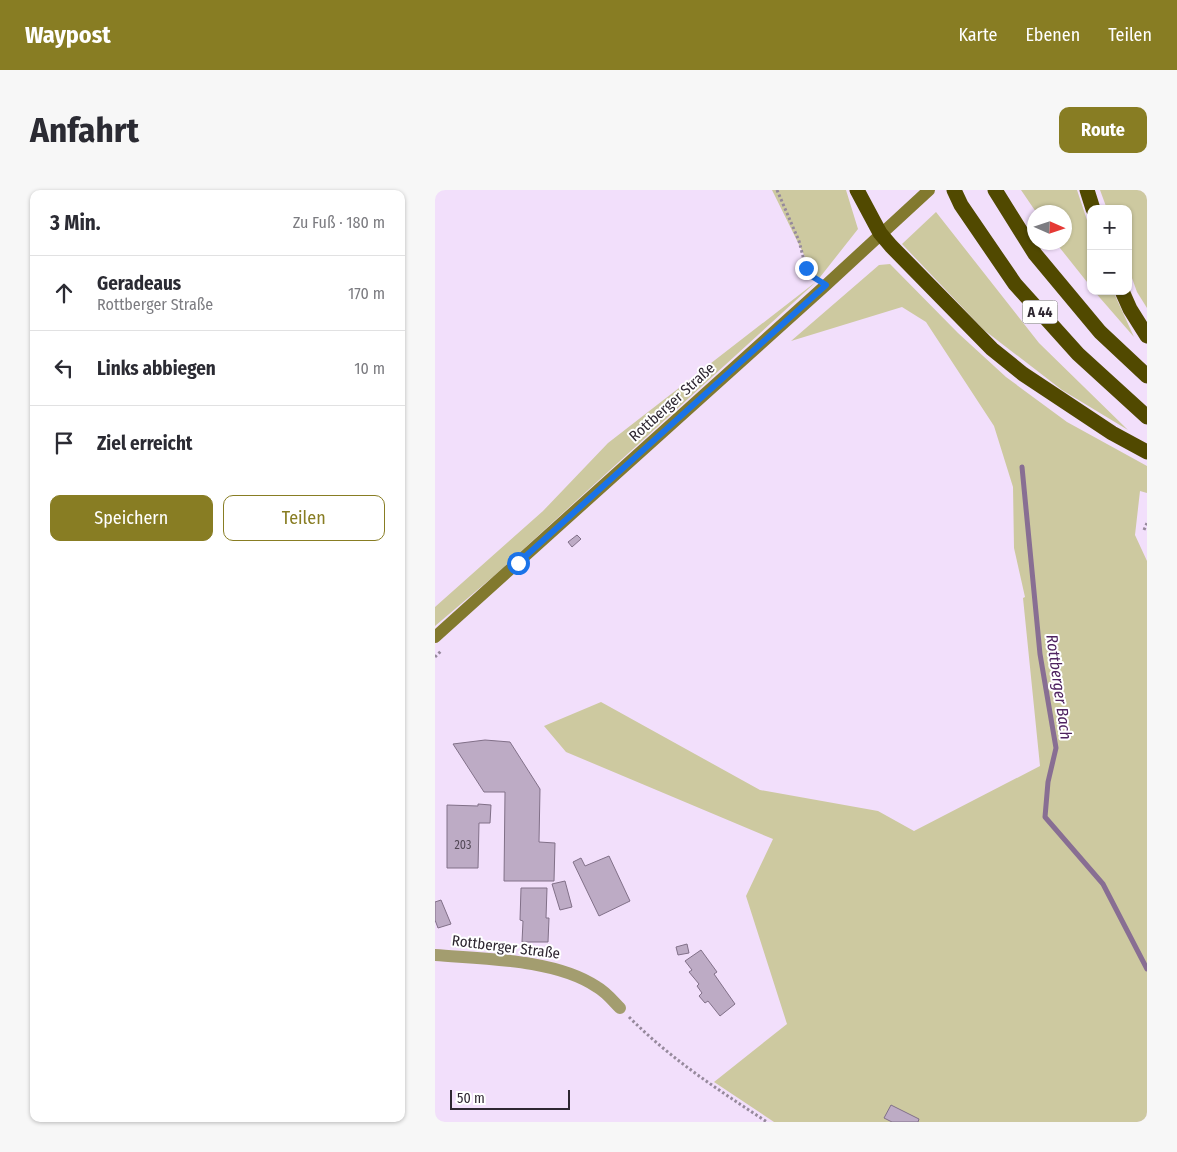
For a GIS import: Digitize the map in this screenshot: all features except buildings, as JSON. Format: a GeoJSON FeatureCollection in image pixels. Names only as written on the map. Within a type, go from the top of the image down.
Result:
{"type":"FeatureCollection","features":[{"type":"Feature","properties":{"kind":"highway"},"geometry":{"type":"LineString","coordinates":[[857,190],[880,233],[891,246],[992,349],[1023,374],[1112,433],[1147,452]]}},
{"type":"Feature","properties":{"kind":"highway","name":"A 44"},"geometry":{"type":"LineString","coordinates":[[953,190],[961,206],[1015,284],[1078,354],[1147,417]]}},
{"type":"Feature","properties":{"kind":"highway","name":"A 44"},"geometry":{"type":"LineString","coordinates":[[995,190],[1035,254],[1100,332],[1147,376]]}},
{"type":"Feature","properties":{"kind":"highway"},"geometry":{"type":"LineString","coordinates":[[1087,190],[1092,205]]}},
{"type":"Feature","properties":{"kind":"highway"},"geometry":{"type":"LineString","coordinates":[[1124,295],[1147,336]]}},
{"type":"Feature","properties":{"kind":"main road","name":"Rottberger Straße"},"geometry":{"type":"LineString","coordinates":[[435,637],[929,190]]}},
{"type":"Feature","properties":{"kind":"street","name":"Rottberger Straße"},"geometry":{"type":"LineString","coordinates":[[435,955],[525,964],[565,972],[599,988],[620,1008]]}},
{"type":"Feature","properties":{"kind":"path"},"geometry":{"type":"LineString","coordinates":[[777,190],[799,240],[806,268],[810,275],[826,285]]}},
{"type":"Feature","properties":{"kind":"path"},"geometry":{"type":"LineString","coordinates":[[1145,530],[1147,523]]}},
{"type":"Feature","properties":{"kind":"path"},"geometry":{"type":"LineString","coordinates":[[620,1008],[654,1042],[681,1063],[767,1122]]}},
{"type":"Feature","properties":{"kind":"shaded area"},"geometry":{"type":"Polygon","coordinates":[[[772,190],[846,190],[858,229],[817,281],[772,190]]]}},
{"type":"Feature","properties":{"kind":"shaded area"},"geometry":{"type":"Polygon","coordinates":[[[1021,190],[1077,190],[1087,220],[1087,282],[1062,250],[1072,250],[1072,205],[1031,205],[1021,190]]]}},
{"type":"Feature","properties":{"kind":"shaded area"},"geometry":{"type":"Polygon","coordinates":[[[1100,190],[1147,190],[1147,308],[1137,292],[1132,278],[1132,205],[1106,205],[1100,190]]]}},
{"type":"Feature","properties":{"kind":"shaded area"},"geometry":{"type":"Polygon","coordinates":[[[936,212],[1039,343],[1128,430],[1062,390],[984,330],[902,244],[936,212]]]}},
{"type":"Feature","properties":{"kind":"shaded area"},"geometry":{"type":"Polygon","coordinates":[[[890,264],[958,333],[1006,377],[1067,422],[1147,466],[1147,493],[1140,491],[1135,535],[1147,561],[1147,1122],[774,1122],[714,1082],[787,1024],[746,896],[773,839],[566,752],[544,726],[601,702],[760,790],[878,811],[914,831],[1040,766],[1023,598],[1025,597],[1014,548],[1013,487],[994,426],[926,322],[902,307],[791,341],[879,265],[890,264]]]}},
{"type":"Feature","properties":{"kind":"shaded area"},"geometry":{"type":"Polygon","coordinates":[[[817,281],[495,575],[435,626],[435,607],[543,511],[608,443],[817,281]]]}},
{"type":"Feature","properties":{"kind":"shaded area"},"geometry":{"type":"Polygon","coordinates":[[[1097,295],[1115,295],[1134,337],[1097,295]]]}},
{"type":"Feature","properties":{"kind":"waterway","name":"Rottberger Bach"},"geometry":{"type":"LineString","coordinates":[[1022,467],[1040,654],[1056,748],[1048,782],[1045,817],[1103,884],[1147,969]]}},
{"type":"Feature","properties":{"kind":"route"},"geometry":{"type":"LineString","coordinates":[[518,563],[826,285],[810,275],[806,268]]}}]}
